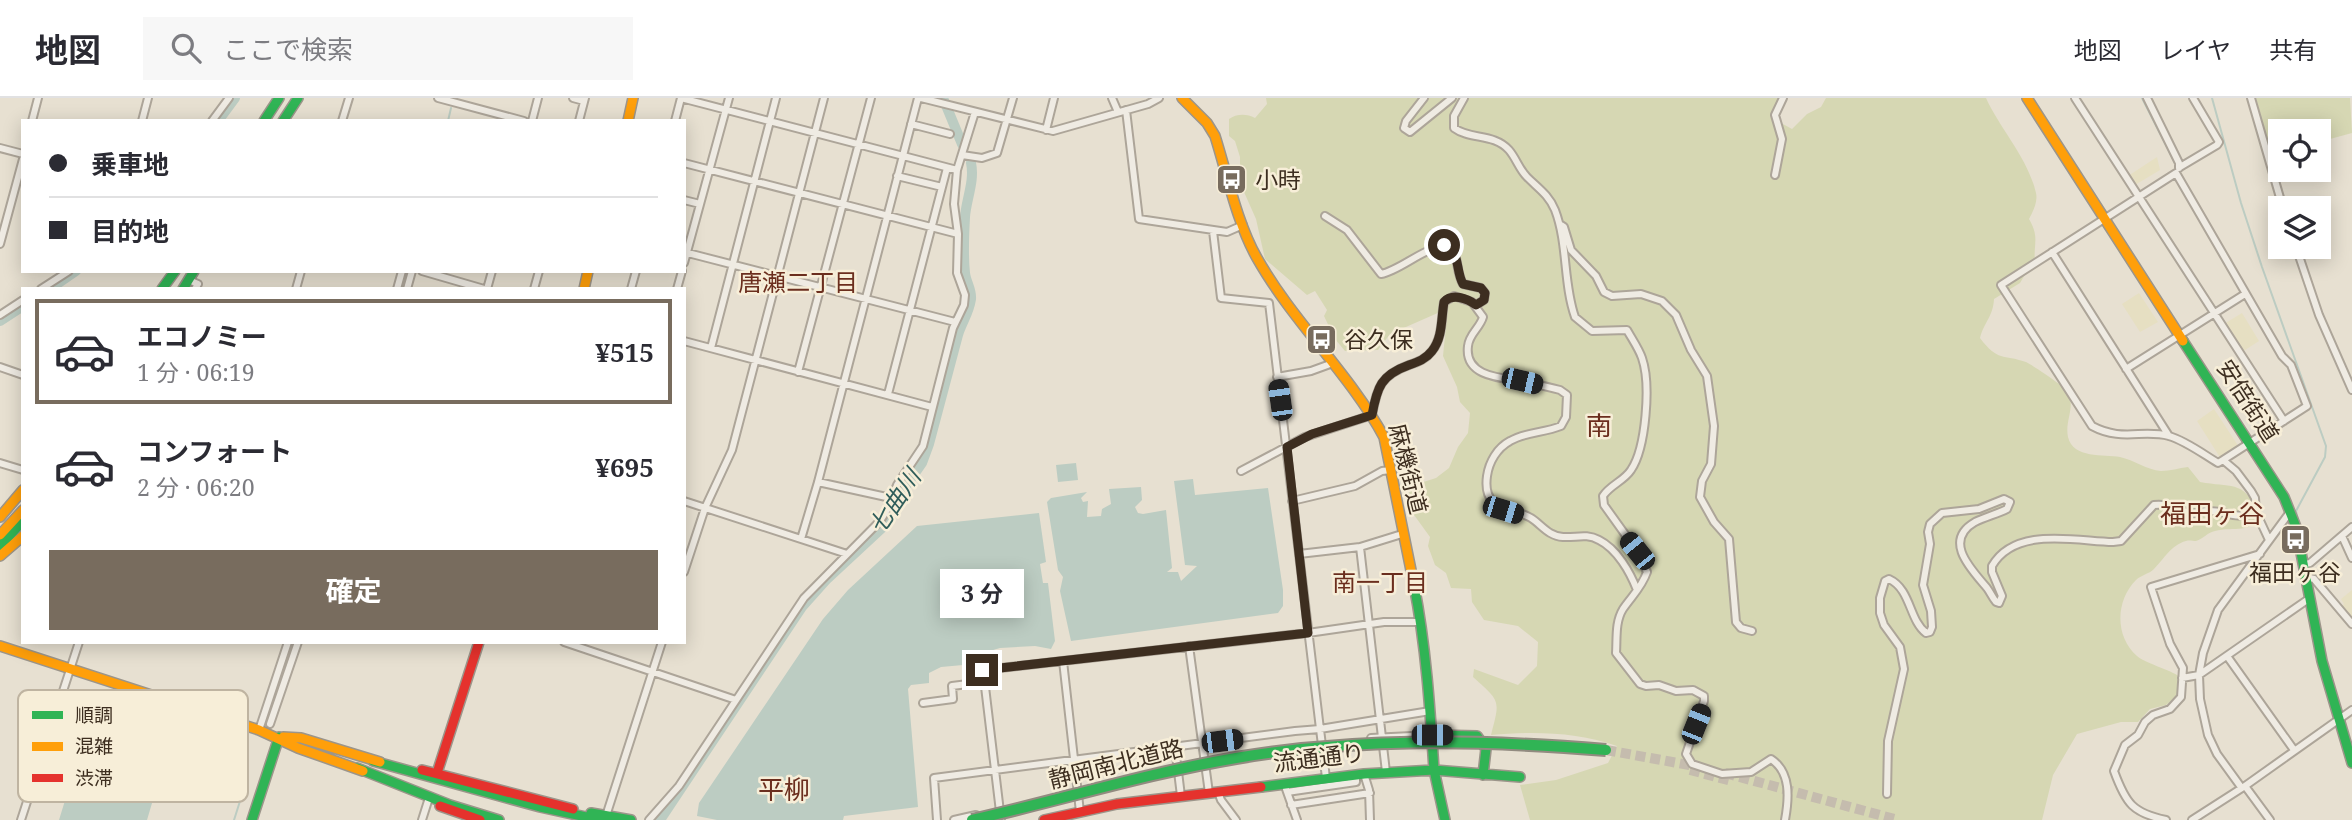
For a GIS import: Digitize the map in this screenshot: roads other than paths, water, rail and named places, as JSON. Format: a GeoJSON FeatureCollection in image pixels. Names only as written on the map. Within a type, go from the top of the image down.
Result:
{"type":"FeatureCollection","features":[{"type":"Feature","properties":{"kind":"main road"},"geometry":{"type":"LineString","coordinates":[[268,119],[280,98]]}},
{"type":"Feature","properties":{"kind":"main road"},"geometry":{"type":"LineString","coordinates":[[282,119],[294,98]]}},
{"type":"Feature","properties":{"kind":"main road"},"geometry":{"type":"LineString","coordinates":[[628,119],[633,98]]}},
{"type":"Feature","properties":{"kind":"main road","name":"麻機街道"},"geometry":{"type":"LineString","coordinates":[[1182,98],[1207,123],[1215,136],[1256,257],[1372,415],[1384,437],[1421,622],[1434,770],[1445,820]]}},
{"type":"Feature","properties":{"kind":"main road","name":"安倍街道"},"geometry":{"type":"LineString","coordinates":[[2027,98],[2274,480],[2290,512],[2296,527],[2322,662],[2352,763]]}},
{"type":"Feature","properties":{"kind":"main road"},"geometry":{"type":"LineString","coordinates":[[0,517],[21,492]]}},
{"type":"Feature","properties":{"kind":"main road"},"geometry":{"type":"LineString","coordinates":[[0,523],[21,499]]}},
{"type":"Feature","properties":{"kind":"main road"},"geometry":{"type":"LineString","coordinates":[[0,535],[21,512]]}},
{"type":"Feature","properties":{"kind":"main road"},"geometry":{"type":"LineString","coordinates":[[0,548],[21,525]]}},
{"type":"Feature","properties":{"kind":"main road"},"geometry":{"type":"LineString","coordinates":[[0,556],[21,538]]}},
{"type":"Feature","properties":{"kind":"main road"},"geometry":{"type":"LineString","coordinates":[[437,773],[478,644]]}},
{"type":"Feature","properties":{"kind":"main road"},"geometry":{"type":"LineString","coordinates":[[0,646],[135,690]]}},
{"type":"Feature","properties":{"kind":"main road"},"geometry":{"type":"LineString","coordinates":[[248,726],[279,737],[298,748],[499,820]]}},
{"type":"Feature","properties":{"kind":"main road"},"geometry":{"type":"LineString","coordinates":[[1432,735],[1477,736],[1486,750],[1483,775]]}},
{"type":"Feature","properties":{"kind":"main road"},"geometry":{"type":"LineString","coordinates":[[279,737],[301,738],[373,761],[540,807],[604,819],[631,820]]}},
{"type":"Feature","properties":{"kind":"main road"},"geometry":{"type":"LineString","coordinates":[[252,820],[279,737]]}},
{"type":"Feature","properties":{"kind":"main road","name":"静岡南北道路"},"geometry":{"type":"LineString","coordinates":[[972,820],[1184,768],[1316,746],[1434,740],[1510,742],[1606,752],[1469,743],[1399,743],[1317,749],[1185,771],[987,820]]}},
{"type":"Feature","properties":{"kind":"main road"},"geometry":{"type":"LineString","coordinates":[[373,761],[437,773],[604,819]]}},
{"type":"Feature","properties":{"kind":"main road"},"geometry":{"type":"LineString","coordinates":[[357,768],[428,801],[480,820]]}},
{"type":"Feature","properties":{"kind":"main road","name":"流通通り"},"geometry":{"type":"LineString","coordinates":[[1044,820],[1080,811],[1181,796],[1286,788],[1326,778],[1360,774],[1434,770],[1520,777]]}},
{"type":"Feature","properties":{"kind":"street"},"geometry":{"type":"LineString","coordinates":[[33,119],[38,98]]}},
{"type":"Feature","properties":{"kind":"street"},"geometry":{"type":"LineString","coordinates":[[143,119],[148,98]]}},
{"type":"Feature","properties":{"kind":"street"},"geometry":{"type":"LineString","coordinates":[[213,119],[229,98]]}},
{"type":"Feature","properties":{"kind":"street"},"geometry":{"type":"LineString","coordinates":[[343,119],[349,98]]}},
{"type":"Feature","properties":{"kind":"street"},"geometry":{"type":"LineString","coordinates":[[438,98],[516,119]]}},
{"type":"Feature","properties":{"kind":"street"},"geometry":{"type":"LineString","coordinates":[[475,108],[478,98]]}},
{"type":"Feature","properties":{"kind":"street"},"geometry":{"type":"LineString","coordinates":[[533,119],[538,98]]}},
{"type":"Feature","properties":{"kind":"street"},"geometry":{"type":"LineString","coordinates":[[573,98],[585,100],[580,119]]}},
{"type":"Feature","properties":{"kind":"street"},"geometry":{"type":"LineString","coordinates":[[676,119],[681,98],[957,170]]}},
{"type":"Feature","properties":{"kind":"street"},"geometry":{"type":"LineString","coordinates":[[729,98],[686,252],[955,321]]}},
{"type":"Feature","properties":{"kind":"street"},"geometry":{"type":"LineString","coordinates":[[710,348],[776,98]]}},
{"type":"Feature","properties":{"kind":"street"},"geometry":{"type":"LineString","coordinates":[[686,566],[705,508],[732,450],[824,98]]}},
{"type":"Feature","properties":{"kind":"street"},"geometry":{"type":"LineString","coordinates":[[798,372],[871,98]]}},
{"type":"Feature","properties":{"kind":"street"},"geometry":{"type":"LineString","coordinates":[[801,539],[902,156],[920,98],[1046,130],[1148,104],[1159,98]]}},
{"type":"Feature","properties":{"kind":"street"},"geometry":{"type":"LineString","coordinates":[[962,108],[964,98]]}},
{"type":"Feature","properties":{"kind":"street"},"geometry":{"type":"LineString","coordinates":[[962,155],[982,158],[998,153],[1013,98]]}},
{"type":"Feature","properties":{"kind":"street"},"geometry":{"type":"LineString","coordinates":[[1046,130],[1054,98]]}},
{"type":"Feature","properties":{"kind":"street"},"geometry":{"type":"LineString","coordinates":[[1112,98],[1118,112]]}},
{"type":"Feature","properties":{"kind":"street"},"geometry":{"type":"LineString","coordinates":[[1424,98],[1406,121],[1405,130],[1410,132],[1452,98]]}},
{"type":"Feature","properties":{"kind":"street"},"geometry":{"type":"LineString","coordinates":[[1464,98],[1454,116],[1454,128],[1494,139],[1508,149],[1526,176],[1544,191],[1554,207],[1575,317],[1592,331],[1618,328],[1627,330],[1642,355],[1644,426],[1638,457],[1629,473],[1605,492],[1603,498],[1604,505],[1644,561],[1647,572],[1643,584],[1623,610],[1618,624],[1616,653],[1640,684],[1660,685],[1676,691],[1693,691],[1704,696],[1686,754],[1692,764],[1722,774],[1751,772],[1771,759],[1779,765],[1787,780],[1785,820]]}},
{"type":"Feature","properties":{"kind":"street"},"geometry":{"type":"LineString","coordinates":[[1775,175],[1782,139],[1775,115],[1783,98]]}},
{"type":"Feature","properties":{"kind":"street"},"geometry":{"type":"LineString","coordinates":[[2075,98],[2284,421]]}},
{"type":"Feature","properties":{"kind":"street"},"geometry":{"type":"LineString","coordinates":[[2052,252],[2169,436],[2218,463],[2307,406],[2291,365],[2282,356],[2245,294],[2178,170],[2147,98]]}},
{"type":"Feature","properties":{"kind":"street"},"geometry":{"type":"LineString","coordinates":[[2169,436],[2126,436],[2092,426],[2001,285],[2217,145],[2219,142],[2193,98]]}},
{"type":"Feature","properties":{"kind":"street"},"geometry":{"type":"LineString","coordinates":[[2251,98],[2280,196]]}},
{"type":"Feature","properties":{"kind":"street"},"geometry":{"type":"LineString","coordinates":[[1126,110],[1139,219],[1227,232],[1243,225]]}},
{"type":"Feature","properties":{"kind":"street"},"geometry":{"type":"LineString","coordinates":[[649,820],[679,786],[804,598],[880,521],[923,446],[955,321],[961,312],[965,295],[957,273],[958,234],[954,204],[957,170],[975,112]]}},
{"type":"Feature","properties":{"kind":"street"},"geometry":{"type":"LineString","coordinates":[[911,124],[950,134]]}},
{"type":"Feature","properties":{"kind":"street"},"geometry":{"type":"LineString","coordinates":[[0,148],[21,156]]}},
{"type":"Feature","properties":{"kind":"street"},"geometry":{"type":"LineString","coordinates":[[686,164],[958,234]]}},
{"type":"Feature","properties":{"kind":"street"},"geometry":{"type":"LineString","coordinates":[[0,244],[21,165]]}},
{"type":"Feature","properties":{"kind":"street"},"geometry":{"type":"LineString","coordinates":[[888,394],[947,168]]}},
{"type":"Feature","properties":{"kind":"street"},"geometry":{"type":"LineString","coordinates":[[897,176],[942,187]]}},
{"type":"Feature","properties":{"kind":"street"},"geometry":{"type":"LineString","coordinates":[[686,201],[700,205]]}},
{"type":"Feature","properties":{"kind":"street"},"geometry":{"type":"LineString","coordinates":[[1325,216],[1347,230],[1381,274],[1396,269],[1438,246],[1452,248],[1458,275],[1463,284],[1481,288],[1485,293],[1484,300],[1476,305]]}},
{"type":"Feature","properties":{"kind":"street"},"geometry":{"type":"LineString","coordinates":[[1559,224],[1564,227],[1571,250],[1596,276],[1605,292],[1612,296],[1641,294],[1662,301],[1676,315],[1691,350],[1707,376],[1714,426],[1712,464],[1702,481],[1700,497],[1714,522],[1728,539],[1738,625],[1752,631]]}},
{"type":"Feature","properties":{"kind":"street"},"geometry":{"type":"LineString","coordinates":[[1213,231],[1221,298],[1269,303],[1282,294]]}},
{"type":"Feature","properties":{"kind":"street"},"geometry":{"type":"LineString","coordinates":[[2300,259],[2319,315],[2352,390]]}},
{"type":"Feature","properties":{"kind":"street"},"geometry":{"type":"LineString","coordinates":[[44,287],[66,273]]}},
{"type":"Feature","properties":{"kind":"street"},"geometry":{"type":"LineString","coordinates":[[429,273],[479,287]]}},
{"type":"Feature","properties":{"kind":"street"},"geometry":{"type":"LineString","coordinates":[[2126,369],[2245,294]]}},
{"type":"Feature","properties":{"kind":"street"},"geometry":{"type":"LineString","coordinates":[[1241,471],[1312,434],[1372,415],[1378,390],[1387,375],[1418,362],[1432,352],[1438,340],[1444,302],[1454,296],[1476,305],[1483,317],[1473,331],[1468,351],[1470,360],[1478,370],[1493,378],[1560,390],[1567,395],[1566,417],[1561,426],[1520,436],[1509,441],[1495,455],[1488,471],[1486,486],[1492,500],[1503,510],[1531,518],[1543,530],[1560,537],[1588,535],[1602,541],[1629,571],[1637,590]]}},
{"type":"Feature","properties":{"kind":"street"},"geometry":{"type":"LineString","coordinates":[[0,315],[21,301]]}},
{"type":"Feature","properties":{"kind":"street"},"geometry":{"type":"LineString","coordinates":[[1269,303],[1326,778]]}},
{"type":"Feature","properties":{"kind":"street"},"geometry":{"type":"LineString","coordinates":[[686,342],[932,407]]}},
{"type":"Feature","properties":{"kind":"street"},"geometry":{"type":"LineString","coordinates":[[1277,377],[1311,371],[1333,363]]}},
{"type":"Feature","properties":{"kind":"street"},"geometry":{"type":"LineString","coordinates":[[0,367],[21,375]]}},
{"type":"Feature","properties":{"kind":"street"},"geometry":{"type":"LineString","coordinates":[[2223,460],[2236,471],[2251,491],[2255,498],[2256,512],[2269,540]]}},
{"type":"Feature","properties":{"kind":"street"},"geometry":{"type":"LineString","coordinates":[[0,463],[21,469]]}},
{"type":"Feature","properties":{"kind":"street"},"geometry":{"type":"LineString","coordinates":[[1292,501],[1355,486],[1382,471],[1391,470]]}},
{"type":"Feature","properties":{"kind":"street"},"geometry":{"type":"LineString","coordinates":[[818,482],[891,498]]}},
{"type":"Feature","properties":{"kind":"street"},"geometry":{"type":"LineString","coordinates":[[1887,794],[1888,741],[1904,669],[1900,647],[1884,625],[1880,598],[1885,580],[1895,581],[1922,631],[1930,632],[1931,611],[1923,585],[1930,544],[1928,532],[1936,517],[1951,510],[1979,509],[2004,499],[2010,502],[2007,509],[1974,523],[1963,536],[1960,547],[1971,571],[1999,603],[2002,596],[1992,566],[2006,550],[2018,544],[2041,538],[2121,541],[2154,505],[2174,506],[2193,514],[2207,511],[2241,518],[2256,512]]}},
{"type":"Feature","properties":{"kind":"street"},"geometry":{"type":"LineString","coordinates":[[686,502],[846,554]]}},
{"type":"Feature","properties":{"kind":"street"},"geometry":{"type":"LineString","coordinates":[[2270,820],[2217,754],[2208,735],[2200,699],[2199,675],[2206,640],[2218,610],[2290,512]]}},
{"type":"Feature","properties":{"kind":"street"},"geometry":{"type":"LineString","coordinates":[[2303,565],[2310,564],[2352,527]]}},
{"type":"Feature","properties":{"kind":"street"},"geometry":{"type":"LineString","coordinates":[[1298,554],[1360,547],[1402,534]]}},
{"type":"Feature","properties":{"kind":"street"},"geometry":{"type":"LineString","coordinates":[[2342,536],[2352,558]]}},
{"type":"Feature","properties":{"kind":"street"},"geometry":{"type":"LineString","coordinates":[[1360,547],[1386,772]]}},
{"type":"Feature","properties":{"kind":"street"},"geometry":{"type":"LineString","coordinates":[[2166,820],[2138,812],[2114,771],[2125,744],[2138,735],[2145,722],[2153,715],[2170,709],[2181,696],[2183,668],[2170,644],[2151,587],[2260,554]]}},
{"type":"Feature","properties":{"kind":"street"},"geometry":{"type":"LineString","coordinates":[[2305,577],[2314,579],[2352,624]]}},
{"type":"Feature","properties":{"kind":"street"},"geometry":{"type":"LineString","coordinates":[[2182,678],[2199,675],[2309,598]]}},
{"type":"Feature","properties":{"kind":"street"},"geometry":{"type":"LineString","coordinates":[[1001,820],[982,670],[1384,622],[1421,622]]}},
{"type":"Feature","properties":{"kind":"street"},"geometry":{"type":"LineString","coordinates":[[63,690],[78,644]]}},
{"type":"Feature","properties":{"kind":"street"},"geometry":{"type":"LineString","coordinates":[[259,730],[287,644]]}},
{"type":"Feature","properties":{"kind":"street"},"geometry":{"type":"LineString","coordinates":[[270,724],[297,644]]}},
{"type":"Feature","properties":{"kind":"street"},"geometry":{"type":"LineString","coordinates":[[570,644],[736,699]]}},
{"type":"Feature","properties":{"kind":"street"},"geometry":{"type":"LineString","coordinates":[[604,819],[661,644]]}},
{"type":"Feature","properties":{"kind":"street"},"geometry":{"type":"LineString","coordinates":[[1189,646],[1205,759],[1214,792],[1236,820]]}},
{"type":"Feature","properties":{"kind":"street"},"geometry":{"type":"LineString","coordinates":[[2227,656],[2294,750]]}},
{"type":"Feature","properties":{"kind":"street"},"geometry":{"type":"LineString","coordinates":[[1063,661],[1080,811]]}},
{"type":"Feature","properties":{"kind":"street"},"geometry":{"type":"LineString","coordinates":[[923,703],[953,699],[952,686],[984,682]]}},
{"type":"Feature","properties":{"kind":"street"},"geometry":{"type":"LineString","coordinates":[[2192,820],[2352,710]]}},
{"type":"Feature","properties":{"kind":"street"},"geometry":{"type":"LineString","coordinates":[[937,820],[934,778],[1073,758],[1320,729],[1430,711]]}},
{"type":"Feature","properties":{"kind":"street"},"geometry":{"type":"LineString","coordinates":[[954,820],[1205,759],[1322,742],[1432,735]]}},
{"type":"Feature","properties":{"kind":"street"},"geometry":{"type":"LineString","coordinates":[[1175,747],[1181,796]]}},
{"type":"Feature","properties":{"kind":"street"},"geometry":{"type":"LineString","coordinates":[[1295,819],[1286,788],[1356,782],[1360,774]]}},
{"type":"Feature","properties":{"kind":"street"},"geometry":{"type":"LineString","coordinates":[[1360,774],[1370,793],[1370,820]]}},
{"type":"Feature","properties":{"kind":"street"},"geometry":{"type":"LineString","coordinates":[[1291,805],[1370,793]]}},
{"type":"Feature","properties":{"kind":"street"},"geometry":{"type":"LineString","coordinates":[[422,820],[428,801]]}},
{"type":"Feature","properties":{"kind":"street"},"geometry":{"type":"LineString","coordinates":[[21,820],[27,802]]}},
{"type":"Feature","properties":{"kind":"waterway"},"geometry":{"type":"LineString","coordinates":[[219,119],[235,98]]}},
{"type":"Feature","properties":{"kind":"waterway","name":"七曲川"},"geometry":{"type":"LineString","coordinates":[[943,98],[962,144]]}},
{"type":"Feature","properties":{"kind":"waterway"},"geometry":{"type":"LineString","coordinates":[[2142,98],[2175,163]]}},
{"type":"Feature","properties":{"kind":"waterway"},"geometry":{"type":"LineString","coordinates":[[2212,98],[2241,203],[2326,446],[2325,457],[2296,511],[2298,520]]}},
{"type":"Feature","properties":{"kind":"waterway"},"geometry":{"type":"LineString","coordinates":[[454,99],[464,102]]}},
{"type":"Feature","properties":{"kind":"waterway"},"geometry":{"type":"LineString","coordinates":[[448,119],[451,108]]}},
{"type":"Feature","properties":{"kind":"waterway","name":"七曲川"},"geometry":{"type":"LineString","coordinates":[[660,820],[802,607],[827,579],[890,519],[904,489],[922,463],[958,335],[971,299],[965,273],[964,252],[971,163]]}},
{"type":"Feature","properties":{"kind":"waterway"},"geometry":{"type":"LineString","coordinates":[[53,287],[73,273]]}},
{"type":"Feature","properties":{"kind":"waterway"},"geometry":{"type":"LineString","coordinates":[[403,287],[406,273]]}},
{"type":"Feature","properties":{"kind":"waterway"},"geometry":{"type":"LineString","coordinates":[[0,321],[21,307]]}},
{"type":"Feature","properties":{"kind":"waterway"},"geometry":{"type":"LineString","coordinates":[[266,719],[278,683]]}},
{"type":"Feature","properties":{"kind":"waterway"},"geometry":{"type":"LineString","coordinates":[[234,820],[240,802]]}},
{"type":"Feature","properties":{"kind":"tunnel"},"geometry":{"type":"LineString","coordinates":[[1606,750],[1700,767]]}},
{"type":"Feature","properties":{"kind":"tunnel"},"geometry":{"type":"LineString","coordinates":[[1690,770],[1732,781]]}},
{"type":"Feature","properties":{"kind":"tunnel"},"geometry":{"type":"LineString","coordinates":[[1725,773],[1898,820]]}},
{"type":"Feature","properties":{"kind":"place","name":"小時"},"geometry":{"type":"Point","coordinates":[1232,180]}},
{"type":"Feature","properties":{"kind":"place","name":"谷久保"},"geometry":{"type":"Point","coordinates":[1321,340]}},
{"type":"Feature","properties":{"kind":"place","name":"福田ヶ谷"},"geometry":{"type":"Point","coordinates":[2295,539]}},
{"type":"Feature","properties":{"kind":"district","name":"唐瀬二丁目"},"geometry":{"type":"Point","coordinates":[798,283]}},
{"type":"Feature","properties":{"kind":"district","name":"南"},"geometry":{"type":"Point","coordinates":[1599,426]}},
{"type":"Feature","properties":{"kind":"district","name":"福田ヶ谷"},"geometry":{"type":"Point","coordinates":[2212,514]}},
{"type":"Feature","properties":{"kind":"district","name":"南一丁目"},"geometry":{"type":"Point","coordinates":[1380,583]}},
{"type":"Feature","properties":{"kind":"district","name":"平柳"},"geometry":{"type":"Point","coordinates":[784,790]}}]}
